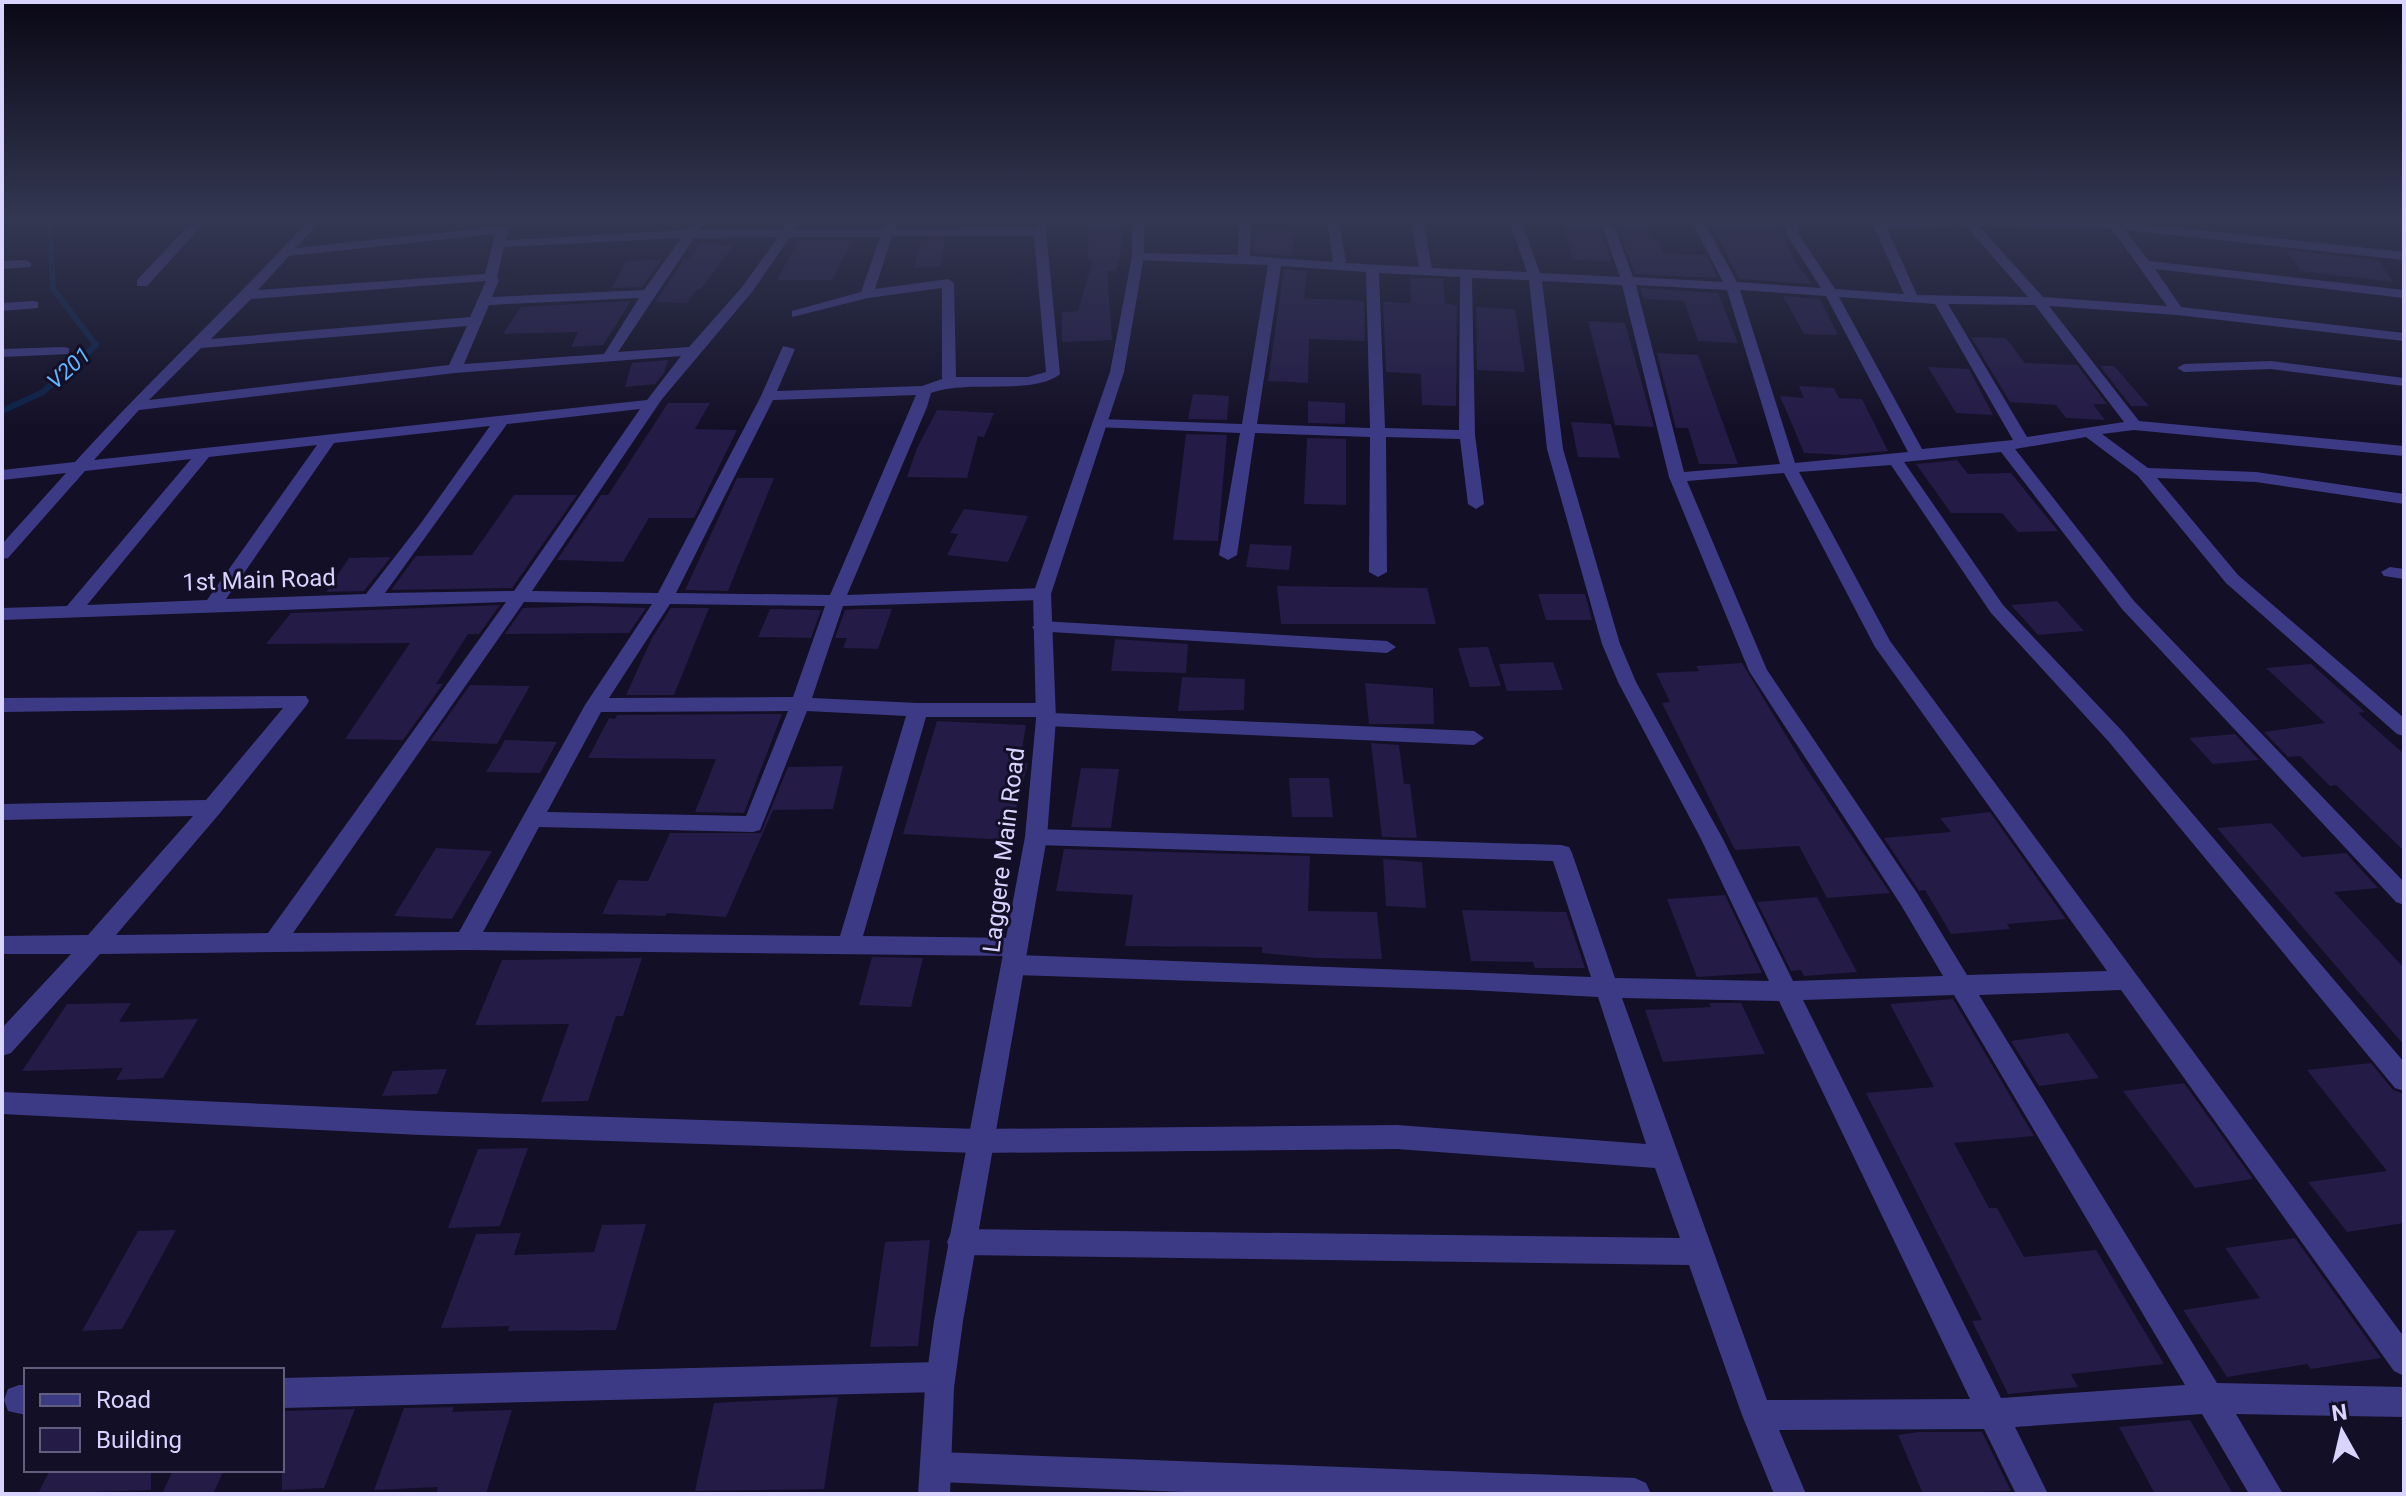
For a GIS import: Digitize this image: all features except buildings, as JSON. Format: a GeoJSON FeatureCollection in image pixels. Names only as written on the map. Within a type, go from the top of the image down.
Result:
{"type":"FeatureCollection","features":[{"type":"Feature","properties":{"kind":"street"},"geometry":{"type":"LineString","coordinates":[[2,554],[134,406],[252,290]]}},
{"type":"Feature","properties":{"kind":"street"},"geometry":{"type":"LineString","coordinates":[[247,295],[317,290]]}},
{"type":"Feature","properties":{"kind":"street"},"geometry":{"type":"LineString","coordinates":[[455,369],[489,290]]}},
{"type":"Feature","properties":{"kind":"street"},"geometry":{"type":"LineString","coordinates":[[609,356],[651,290]]}},
{"type":"Feature","properties":{"kind":"street"},"geometry":{"type":"LineString","coordinates":[[273,944],[604,476],[650,404],[693,351],[735,308],[747,290]]}},
{"type":"Feature","properties":{"kind":"street"},"geometry":{"type":"LineString","coordinates":[[867,294],[868,290]]}},
{"type":"Feature","properties":{"kind":"street"},"geometry":{"type":"LineString","coordinates":[[797,314],[867,294],[898,290]]}},
{"type":"Feature","properties":{"kind":"street"},"geometry":{"type":"LineString","coordinates":[[948,290],[949,381]]}},
{"type":"Feature","properties":{"kind":"street"},"geometry":{"type":"LineString","coordinates":[[768,396],[924,390],[949,381],[1029,381],[1053,374],[1045,290]]}},
{"type":"Feature","properties":{"kind":"street","name":"Laggere Main Road"},"geometry":{"type":"LineString","coordinates":[[937,1480],[940,1377],[977,1141],[1036,837],[1045,714],[1042,594],[1117,372],[1132,290]]}},
{"type":"Feature","properties":{"kind":"street"},"geometry":{"type":"LineString","coordinates":[[1228,555],[1271,290]]}},
{"type":"Feature","properties":{"kind":"street"},"geometry":{"type":"LineString","coordinates":[[1373,290],[1378,430],[1378,572]]}},
{"type":"Feature","properties":{"kind":"street"},"geometry":{"type":"LineString","coordinates":[[1466,290],[1467,435],[1476,504]]}},
{"type":"Feature","properties":{"kind":"street"},"geometry":{"type":"LineString","coordinates":[[1537,290],[1555,449],[1611,644],[1627,682],[1712,839],[2032,1494]]}},
{"type":"Feature","properties":{"kind":"street"},"geometry":{"type":"LineString","coordinates":[[1630,290],[1677,477],[1758,671],[1909,899],[2267,1494]]}},
{"type":"Feature","properties":{"kind":"street"},"geometry":{"type":"LineString","coordinates":[[1733,290],[1789,468],[1882,643],[2404,1361]]}},
{"type":"Feature","properties":{"kind":"street"},"geometry":{"type":"LineString","coordinates":[[1794,290],[2177,311],[2404,337]]}},
{"type":"Feature","properties":{"kind":"street"},"geometry":{"type":"LineString","coordinates":[[1908,290],[1912,298]]}},
{"type":"Feature","properties":{"kind":"street"},"geometry":{"type":"LineString","coordinates":[[2029,290],[2134,425]]}},
{"type":"Feature","properties":{"kind":"street"},"geometry":{"type":"LineString","coordinates":[[2163,290],[2177,311]]}},
{"type":"Feature","properties":{"kind":"street"},"geometry":{"type":"LineString","coordinates":[[2368,290],[2404,294]]}},
{"type":"Feature","properties":{"kind":"street"},"geometry":{"type":"LineString","coordinates":[[1830,292],[1916,453]]}},
{"type":"Feature","properties":{"kind":"street"},"geometry":{"type":"LineString","coordinates":[[484,301],[648,294]]}},
{"type":"Feature","properties":{"kind":"street"},"geometry":{"type":"LineString","coordinates":[[1939,300],[2014,445],[2128,605],[2404,896]]}},
{"type":"Feature","properties":{"kind":"street"},"geometry":{"type":"LineString","coordinates":[[2,307],[33,305]]}},
{"type":"Feature","properties":{"kind":"street"},"geometry":{"type":"LineString","coordinates":[[194,344],[476,321]]}},
{"type":"Feature","properties":{"kind":"street"},"geometry":{"type":"LineString","coordinates":[[466,941],[595,705],[663,601],[768,396],[788,349]]}},
{"type":"Feature","properties":{"kind":"street"},"geometry":{"type":"LineString","coordinates":[[2,353],[64,351]]}},
{"type":"Feature","properties":{"kind":"street"},"geometry":{"type":"LineString","coordinates":[[134,406],[455,369],[693,351]]}},
{"type":"Feature","properties":{"kind":"street"},"geometry":{"type":"LineString","coordinates":[[2184,368],[2271,365],[2404,382]]}},
{"type":"Feature","properties":{"kind":"street"},"geometry":{"type":"LineString","coordinates":[[531,819],[753,824],[836,601],[920,407],[924,390]]}},
{"type":"Feature","properties":{"kind":"street"},"geometry":{"type":"LineString","coordinates":[[2,475],[650,404]]}},
{"type":"Feature","properties":{"kind":"street"},"geometry":{"type":"LineString","coordinates":[[371,599],[427,527],[503,419]]}},
{"type":"Feature","properties":{"kind":"street"},"geometry":{"type":"LineString","coordinates":[[1100,424],[1467,435]]}},
{"type":"Feature","properties":{"kind":"street"},"geometry":{"type":"LineString","coordinates":[[1677,477],[1895,460],[1916,453],[2014,445],[2134,425],[2404,451]]}},
{"type":"Feature","properties":{"kind":"street"},"geometry":{"type":"LineString","coordinates":[[2089,432],[2144,473],[2232,579],[2404,729]]}},
{"type":"Feature","properties":{"kind":"street"},"geometry":{"type":"LineString","coordinates":[[212,606],[330,438]]}},
{"type":"Feature","properties":{"kind":"street"},"geometry":{"type":"LineString","coordinates":[[71,612],[204,453]]}},
{"type":"Feature","properties":{"kind":"street"},"geometry":{"type":"LineString","coordinates":[[1895,460],[1997,609],[2116,737],[2404,1080]]}},
{"type":"Feature","properties":{"kind":"street"},"geometry":{"type":"LineString","coordinates":[[2144,473],[2256,477],[2404,499]]}},
{"type":"Feature","properties":{"kind":"street","name":"1st Main Road"},"geometry":{"type":"LineString","coordinates":[[2,614],[519,596],[663,601],[836,601],[1042,594]]}},
{"type":"Feature","properties":{"kind":"street"},"geometry":{"type":"LineString","coordinates":[[1041,627],[1387,647]]}},
{"type":"Feature","properties":{"kind":"street"},"geometry":{"type":"LineString","coordinates":[[2,705],[299,701],[213,808],[96,944],[2,1045]]}},
{"type":"Feature","properties":{"kind":"street"},"geometry":{"type":"LineString","coordinates":[[595,705],[800,704],[1474,738]]}},
{"type":"Feature","properties":{"kind":"street"},"geometry":{"type":"LineString","coordinates":[[849,944],[918,710]]}},
{"type":"Feature","properties":{"kind":"street"},"geometry":{"type":"LineString","coordinates":[[2,812],[213,808]]}},
{"type":"Feature","properties":{"kind":"street"},"geometry":{"type":"LineString","coordinates":[[1036,837],[1561,853],[1664,1157],[1701,1252],[1757,1415],[1790,1494]]}},
{"type":"Feature","properties":{"kind":"street"},"geometry":{"type":"LineString","coordinates":[[2,945],[466,941],[849,944],[1607,988],[1787,991],[2127,980]]}},
{"type":"Feature","properties":{"kind":"street"},"geometry":{"type":"LineString","coordinates":[[2,1103],[421,1123],[977,1141],[1397,1137],[1664,1157]]}},
{"type":"Feature","properties":{"kind":"street"},"geometry":{"type":"LineString","coordinates":[[961,1242],[1701,1252]]}},
{"type":"Feature","properties":{"kind":"street"},"geometry":{"type":"LineString","coordinates":[[284,1393],[940,1377]]}},
{"type":"Feature","properties":{"kind":"street"},"geometry":{"type":"LineString","coordinates":[[1757,1415],[1992,1414],[2209,1398],[2404,1402]]}},
{"type":"Feature","properties":{"kind":"street"},"geometry":{"type":"LineString","coordinates":[[937,1480],[1635,1494]]}},
{"type":"Feature","properties":{"kind":"waterway","name":"V201"},"geometry":{"type":"LineString","coordinates":[[2,411],[43,392],[96,345],[54,290]]}}]}
